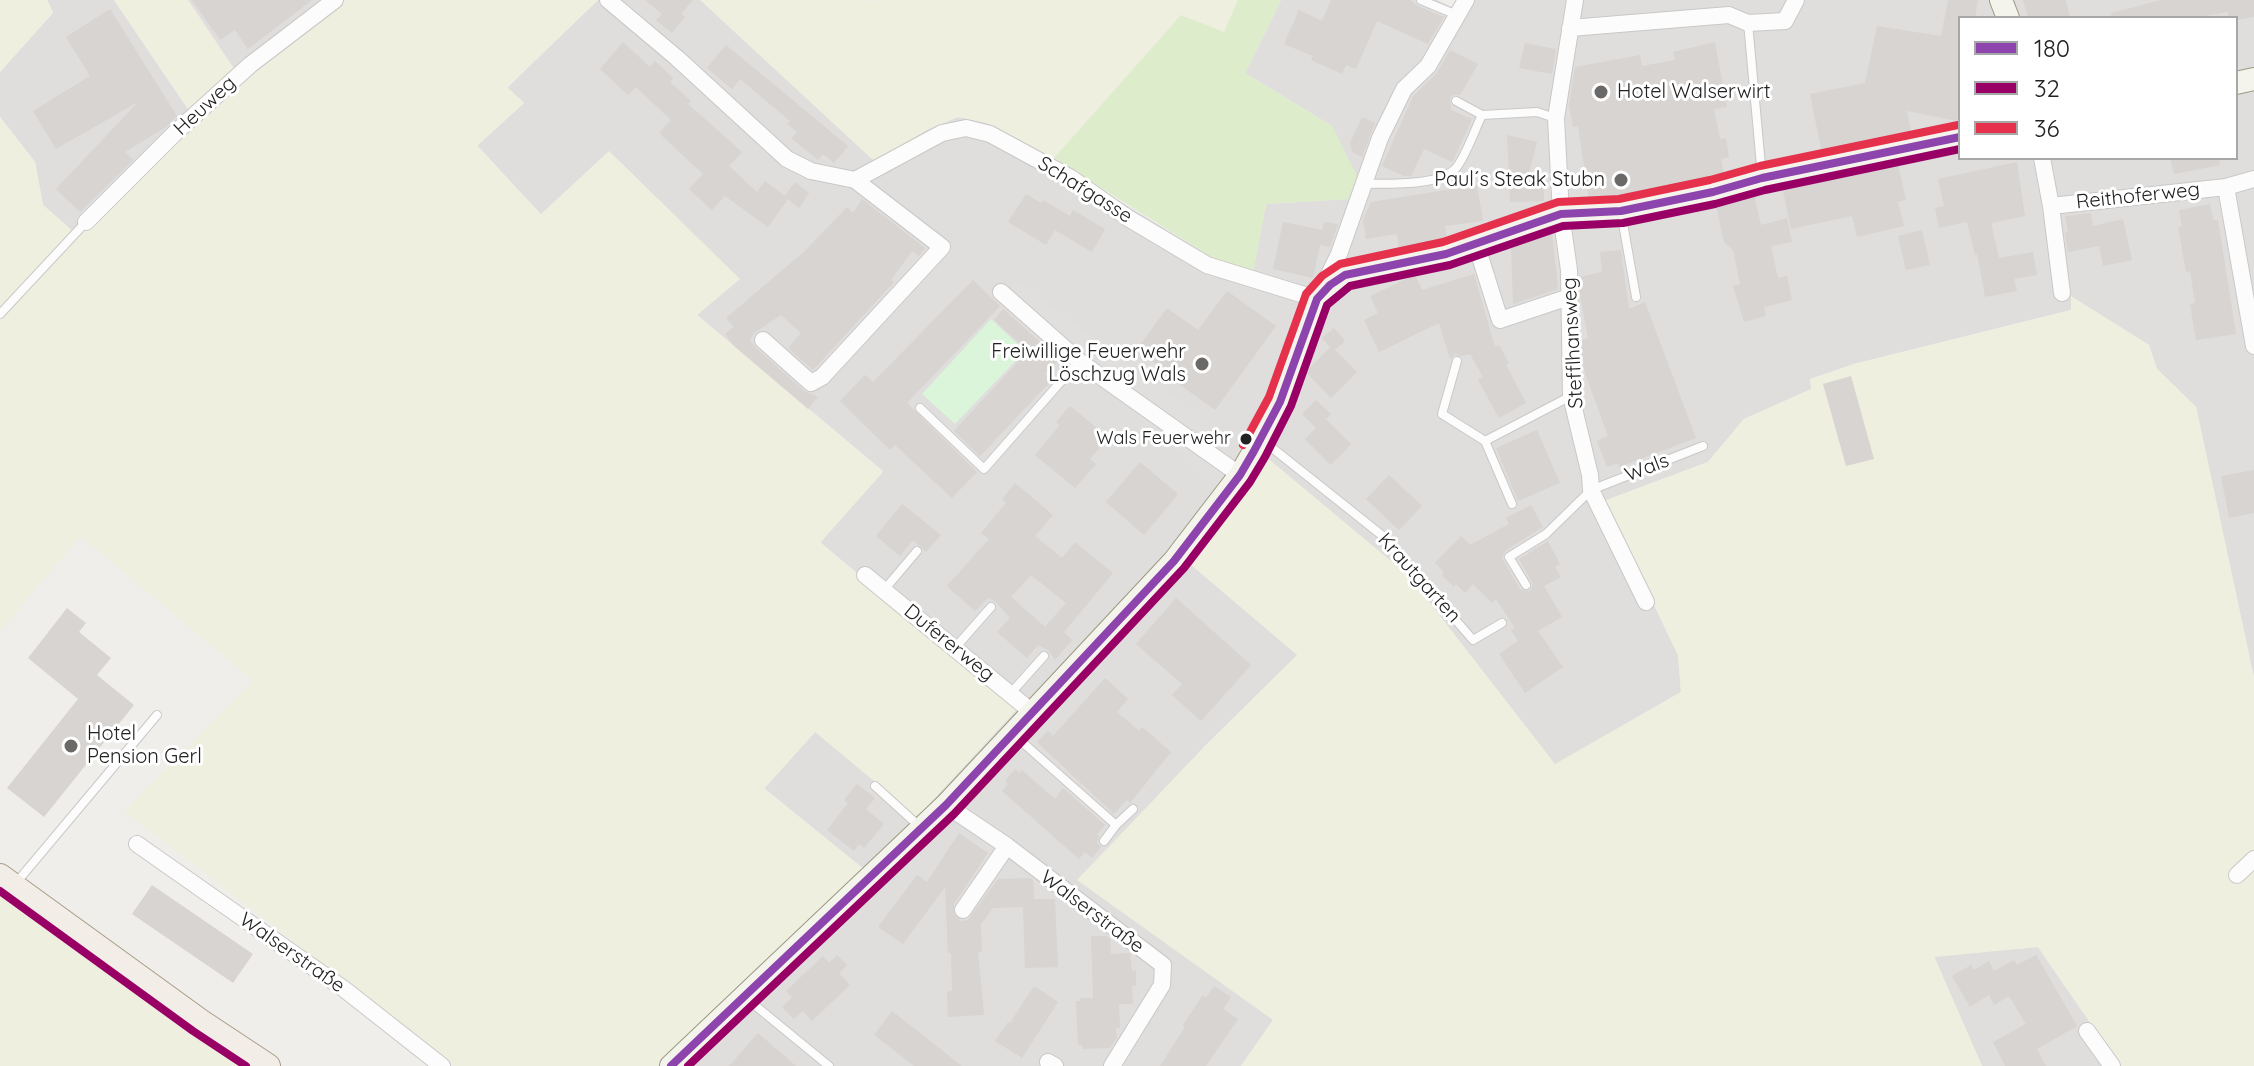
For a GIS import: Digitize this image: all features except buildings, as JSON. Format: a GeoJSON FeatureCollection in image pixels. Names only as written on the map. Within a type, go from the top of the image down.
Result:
{"type":"FeatureCollection","features":[{"type":"Feature","properties":{"kind":"main road"},"geometry":{"type":"LineString","coordinates":[[7,881],[200,1021],[268,1066]]}},
{"type":"Feature","properties":{"kind":"street","name":"Heuweg"},"geometry":{"type":"LineString","coordinates":[[86,222],[239,74],[335,0]]}},
{"type":"Feature","properties":{"kind":"street"},"geometry":{"type":"LineString","coordinates":[[608,0],[677,58],[787,159],[811,171],[855,180],[942,247],[822,377],[811,383],[763,340]]}},
{"type":"Feature","properties":{"kind":"street"},"geometry":{"type":"LineString","coordinates":[[671,1066],[946,805],[1144,597],[1240,475],[1295,364],[1317,299],[1339,254],[1362,184],[1404,89],[1428,66],[1466,0]]}},
{"type":"Feature","properties":{"kind":"street","name":"Stefflhansweg"},"geometry":{"type":"LineString","coordinates":[[1575,0],[1556,118],[1561,214],[1569,270],[1571,396],[1591,490],[1646,602]]}},
{"type":"Feature","properties":{"kind":"street"},"geometry":{"type":"LineString","coordinates":[[1570,28],[1729,15],[1748,23],[1785,21],[1796,0]]}},
{"type":"Feature","properties":{"kind":"street","name":"Schafgasse"},"geometry":{"type":"LineString","coordinates":[[855,180],[942,133],[966,128],[990,134],[1071,178],[1128,218],[1207,265],[1317,299]]}},
{"type":"Feature","properties":{"kind":"street"},"geometry":{"type":"LineString","coordinates":[[1317,299],[1345,275],[1446,254],[1561,214],[1621,211],[1958,137]]}},
{"type":"Feature","properties":{"kind":"street","name":"Reithoferweg"},"geometry":{"type":"LineString","coordinates":[[2042,160],[2062,293]]}},
{"type":"Feature","properties":{"kind":"street","name":"Reithoferweg"},"geometry":{"type":"LineString","coordinates":[[2051,206],[2226,187],[2254,179]]}},
{"type":"Feature","properties":{"kind":"street","name":"Reithoferweg"},"geometry":{"type":"LineString","coordinates":[[2226,187],[2254,346]]}},
{"type":"Feature","properties":{"kind":"street"},"geometry":{"type":"LineString","coordinates":[[1476,244],[1500,320],[1569,297]]}},
{"type":"Feature","properties":{"kind":"street"},"geometry":{"type":"LineString","coordinates":[[1001,292],[1079,361],[1240,475]]}},
{"type":"Feature","properties":{"kind":"street","name":"Dufererweg"},"geometry":{"type":"LineString","coordinates":[[865,575],[1032,712]]}},
{"type":"Feature","properties":{"kind":"street","name":"Walserstraße"},"geometry":{"type":"LineString","coordinates":[[946,805],[1007,846],[1163,965],[1162,985],[1112,1066]]}},
{"type":"Feature","properties":{"kind":"street","name":"Walserstraße"},"geometry":{"type":"LineString","coordinates":[[137,844],[344,989],[442,1066]]}},
{"type":"Feature","properties":{"kind":"street"},"geometry":{"type":"LineString","coordinates":[[963,910],[1007,846]]}},
{"type":"Feature","properties":{"kind":"street"},"geometry":{"type":"LineString","coordinates":[[2237,875],[2254,859]]}},
{"type":"Feature","properties":{"kind":"street"},"geometry":{"type":"LineString","coordinates":[[2087,1031],[2112,1066]]}},
{"type":"Feature","properties":{"kind":"lane"},"geometry":{"type":"LineString","coordinates":[[1421,0],[1457,15]]}},
{"type":"Feature","properties":{"kind":"lane"},"geometry":{"type":"LineString","coordinates":[[1748,23],[1762,178]]}},
{"type":"Feature","properties":{"kind":"lane"},"geometry":{"type":"LineString","coordinates":[[1456,101],[1482,115],[1537,112],[1556,118]]}},
{"type":"Feature","properties":{"kind":"lane"},"geometry":{"type":"LineString","coordinates":[[1362,184],[1422,181],[1456,168],[1482,115]]}},
{"type":"Feature","properties":{"kind":"lane"},"geometry":{"type":"LineString","coordinates":[[1621,211],[1636,297]]}},
{"type":"Feature","properties":{"kind":"lane"},"geometry":{"type":"LineString","coordinates":[[0,314],[86,222]]}},
{"type":"Feature","properties":{"kind":"lane"},"geometry":{"type":"LineString","coordinates":[[920,408],[984,469],[1079,361]]}},
{"type":"Feature","properties":{"kind":"lane"},"geometry":{"type":"LineString","coordinates":[[1457,361],[1442,414],[1485,441],[1512,504]]}},
{"type":"Feature","properties":{"kind":"lane"},"geometry":{"type":"LineString","coordinates":[[1485,441],[1571,396]]}},
{"type":"Feature","properties":{"kind":"lane","name":"Krautgarten"},"geometry":{"type":"LineString","coordinates":[[1260,439],[1384,537],[1473,640],[1502,623]]}},
{"type":"Feature","properties":{"kind":"lane","name":"Wals"},"geometry":{"type":"LineString","coordinates":[[1591,490],[1703,446]]}},
{"type":"Feature","properties":{"kind":"lane"},"geometry":{"type":"LineString","coordinates":[[1526,585],[1509,557],[1546,534],[1591,490]]}},
{"type":"Feature","properties":{"kind":"lane"},"geometry":{"type":"LineString","coordinates":[[884,590],[917,551]]}},
{"type":"Feature","properties":{"kind":"lane"},"geometry":{"type":"LineString","coordinates":[[955,648],[991,607]]}},
{"type":"Feature","properties":{"kind":"lane"},"geometry":{"type":"LineString","coordinates":[[1010,694],[1044,656]]}},
{"type":"Feature","properties":{"kind":"lane"},"geometry":{"type":"LineString","coordinates":[[7,881],[157,715]]}},
{"type":"Feature","properties":{"kind":"lane"},"geometry":{"type":"LineString","coordinates":[[1013,733],[1116,825]]}},
{"type":"Feature","properties":{"kind":"lane"},"geometry":{"type":"LineString","coordinates":[[875,786],[921,828]]}},
{"type":"Feature","properties":{"kind":"lane"},"geometry":{"type":"LineString","coordinates":[[1104,841],[1133,809]]}},
{"type":"Feature","properties":{"kind":"lane"},"geometry":{"type":"LineString","coordinates":[[745,997],[829,1066]]}},
{"type":"Feature","properties":{"kind":"shaded area"},"geometry":{"type":"Polygon","coordinates":[[[47,0],[114,0],[192,115],[73,232],[43,205],[35,162],[0,117],[0,72],[53,13],[47,0]]]}},
{"type":"Feature","properties":{"kind":"shaded area"},"geometry":{"type":"Polygon","coordinates":[[[188,0],[326,0],[235,71],[188,0]]]}},
{"type":"Feature","properties":{"kind":"shaded area"},"geometry":{"type":"Polygon","coordinates":[[[598,0],[700,0],[929,129],[958,117],[987,123],[1012,135],[1219,262],[1253,272],[1266,204],[1349,199],[1332,126],[1245,73],[1281,0],[1437,0],[1456,9],[1459,0],[2254,0],[2254,678],[2196,407],[2157,369],[2149,345],[2071,297],[2071,310],[1854,364],[1810,379],[1812,389],[1744,419],[1708,462],[1604,501],[1678,655],[1681,692],[1555,765],[1409,576],[1189,563],[1298,655],[1203,748],[1273,1020],[1241,1066],[685,1066],[881,883],[764,788],[816,731],[917,817],[1018,708],[820,542],[883,471],[697,315],[739,279],[609,152],[541,215],[477,145],[524,103],[507,88],[598,0]]]}},
{"type":"Feature","properties":{"kind":"shaded area"},"geometry":{"type":"Polygon","coordinates":[[[1016,280],[1243,449],[1218,485],[999,298],[1016,280]]]}},
{"type":"Feature","properties":{"kind":"shaded area"},"geometry":{"type":"Polygon","coordinates":[[[2038,947],[2120,1066],[1982,1066],[1934,956],[2038,947]]]}},
{"type":"Feature","properties":{"kind":"green space"},"geometry":{"type":"Polygon","coordinates":[[[0,0],[47,0],[53,12],[0,72],[0,0]]]}},
{"type":"Feature","properties":{"kind":"green space"},"geometry":{"type":"Polygon","coordinates":[[[114,0],[188,0],[235,70],[326,0],[598,0],[507,87],[524,103],[477,146],[541,214],[609,151],[740,279],[697,315],[883,472],[820,543],[1018,708],[917,817],[815,732],[764,789],[881,883],[685,1066],[455,1066],[124,811],[253,681],[81,536],[0,631],[0,117],[35,162],[43,205],[73,231],[192,115],[114,0]]]}},
{"type":"Feature","properties":{"kind":"green space"},"geometry":{"type":"Polygon","coordinates":[[[700,0],[865,0],[869,3],[872,0],[1238,0],[1224,33],[1181,15],[1054,158],[987,123],[958,117],[929,129],[874,161],[700,0]]]}},
{"type":"Feature","properties":{"kind":"green space"},"geometry":{"type":"Polygon","coordinates":[[[1238,0],[1281,0],[1245,73],[1332,126],[1357,176],[1349,199],[1266,204],[1253,273],[1219,262],[1054,158],[1181,15],[1224,32],[1238,0]]]}},
{"type":"Feature","properties":{"kind":"green space"},"geometry":{"type":"Polygon","coordinates":[[[2071,296],[2149,345],[2157,369],[2196,407],[2254,678],[2254,1066],[2120,1066],[2038,947],[1934,957],[1982,1066],[1241,1066],[1273,1020],[1077,880],[1297,655],[1189,563],[1264,455],[1409,576],[1555,764],[1681,692],[1678,655],[1604,501],[1708,462],[1744,419],[1811,389],[1810,380],[1854,364],[2071,310],[2071,296]]]}},
{"type":"Feature","properties":{"kind":"green space"},"geometry":{"type":"Polygon","coordinates":[[[991,319],[1025,351],[955,424],[922,394],[991,319]]]}},
{"type":"Feature","properties":{"kind":"green space"},"geometry":{"type":"Polygon","coordinates":[[[0,891],[247,1066],[0,1066],[0,891]]]}},
{"type":"Feature","properties":{"kind":"transit line","name":"36"},"geometry":{"type":"LineString","coordinates":[[1243,445],[1269,397],[1306,294],[1322,276],[1340,264],[1443,242],[1558,202],[1619,199],[1958,125]]}},
{"type":"Feature","properties":{"kind":"transit line","name":"180"},"geometry":{"type":"LineString","coordinates":[[671,1066],[946,805],[1174,561],[1240,475],[1254,451],[1280,402],[1317,299],[1330,285],[1345,275],[1446,254],[1561,214],[1621,211],[1958,137]]}},
{"type":"Feature","properties":{"kind":"transit line","name":"32"},"geometry":{"type":"LineString","coordinates":[[688,1066],[954,814],[1184,568],[1250,482],[1265,457],[1291,406],[1327,305],[1350,286],[1450,265],[1563,226],[1623,223],[1958,149]]}},
{"type":"Feature","properties":{"kind":"transit line","name":"32"},"geometry":{"type":"LineString","coordinates":[[0,891],[246,1066]]}},
{"type":"Feature","properties":{"kind":"place","name":"Hotel Walserwirt"},"geometry":{"type":"Point","coordinates":[1601,92]}},
{"type":"Feature","properties":{"kind":"place","name":"Paul´s Steak Stubn"},"geometry":{"type":"Point","coordinates":[1621,180]}},
{"type":"Feature","properties":{"kind":"place","name":"Freiwillige Feuerwehr Löschzug Wals"},"geometry":{"type":"Point","coordinates":[1202,364]}},
{"type":"Feature","properties":{"kind":"place","name":"Wals Feuerwehr"},"geometry":{"type":"Point","coordinates":[1246,439]}},
{"type":"Feature","properties":{"kind":"place","name":"Hotel Pension Gerl"},"geometry":{"type":"Point","coordinates":[71,746]}}]}
